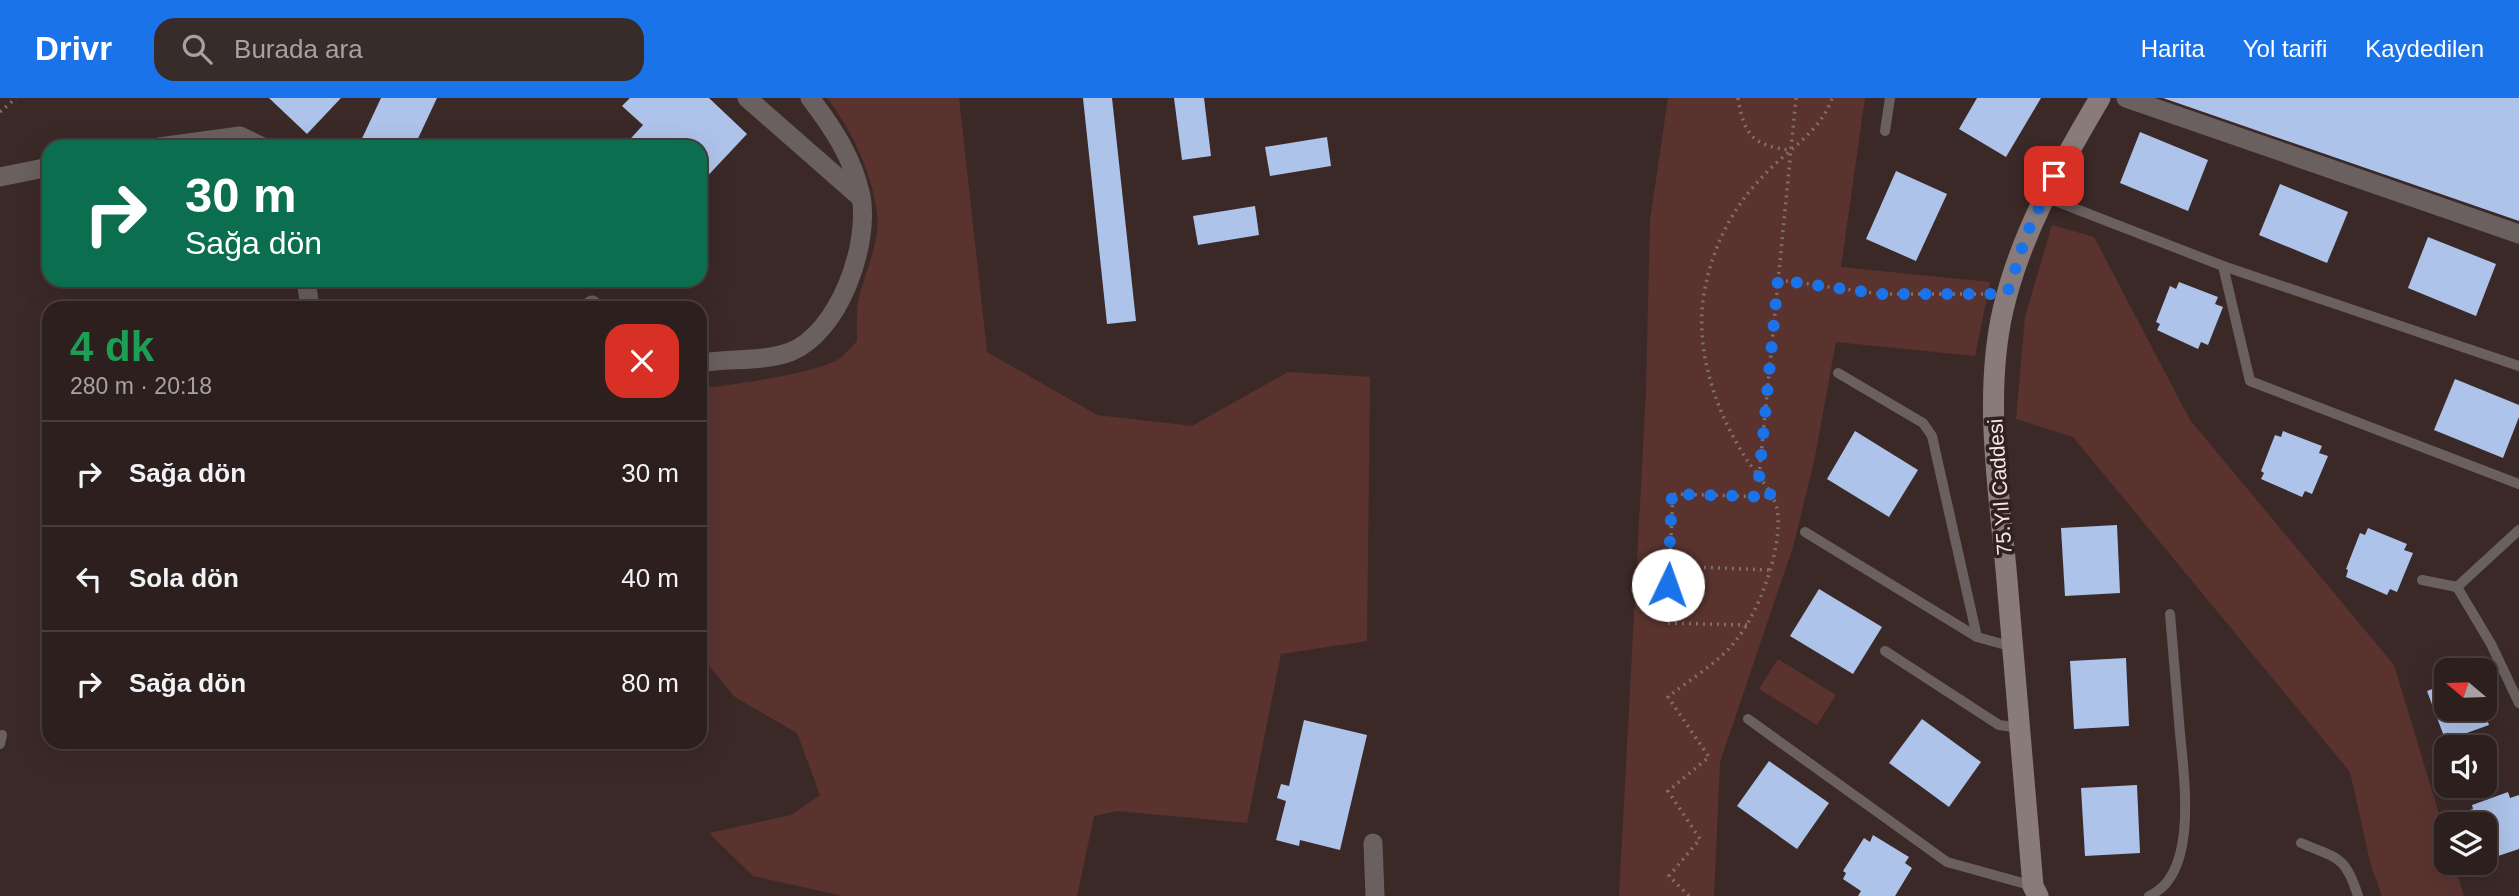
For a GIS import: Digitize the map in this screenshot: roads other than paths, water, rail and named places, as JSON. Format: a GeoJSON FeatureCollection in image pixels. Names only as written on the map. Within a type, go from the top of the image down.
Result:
{"type":"FeatureCollection","features":[{"type":"Feature","properties":{"kind":"street"},"geometry":{"type":"LineString","coordinates":[[747,98],[861,198]]}},
{"type":"Feature","properties":{"kind":"street"},"geometry":{"type":"LineString","coordinates":[[707,362],[790,352],[815,336],[832,316],[847,288],[859,235],[861,198],[845,148],[810,98]]}},
{"type":"Feature","properties":{"kind":"street","name":"75.Yıl Caddesi"},"geometry":{"type":"LineString","coordinates":[[2036,891],[2013,647],[1994,396],[1997,343],[2007,294],[2043,196],[2099,98]]}},
{"type":"Feature","properties":{"kind":"street"},"geometry":{"type":"LineString","coordinates":[[2126,98],[2519,234]]}},
{"type":"Feature","properties":{"kind":"street"},"geometry":{"type":"LineString","coordinates":[[211,140],[240,136],[248,140]]}},
{"type":"Feature","properties":{"kind":"street"},"geometry":{"type":"LineString","coordinates":[[0,177],[42,168]]}},
{"type":"Feature","properties":{"kind":"street"},"geometry":{"type":"LineString","coordinates":[[1373,842],[1376,896]]}},
{"type":"Feature","properties":{"kind":"lane"},"geometry":{"type":"LineString","coordinates":[[1885,131],[1890,98]]}},
{"type":"Feature","properties":{"kind":"lane"},"geometry":{"type":"LineString","coordinates":[[2043,196],[2223,266],[2519,366]]}},
{"type":"Feature","properties":{"kind":"lane"},"geometry":{"type":"LineString","coordinates":[[2223,266],[2250,381],[2519,484]]}},
{"type":"Feature","properties":{"kind":"lane"},"geometry":{"type":"LineString","coordinates":[[1838,373],[1923,423],[1932,436],[1977,637]]}},
{"type":"Feature","properties":{"kind":"lane"},"geometry":{"type":"LineString","coordinates":[[2457,587],[2519,530]]}},
{"type":"Feature","properties":{"kind":"lane"},"geometry":{"type":"LineString","coordinates":[[1805,532],[1977,637],[2013,647]]}},
{"type":"Feature","properties":{"kind":"lane"},"geometry":{"type":"LineString","coordinates":[[2422,580],[2457,587],[2491,645],[2519,704]]}},
{"type":"Feature","properties":{"kind":"lane"},"geometry":{"type":"LineString","coordinates":[[2149,896],[2158,892],[2170,878],[2184,836],[2186,810],[2171,614]]}},
{"type":"Feature","properties":{"kind":"lane"},"geometry":{"type":"LineString","coordinates":[[1885,651],[1999,725],[2020,728]]}},
{"type":"Feature","properties":{"kind":"lane"},"geometry":{"type":"LineString","coordinates":[[1748,719],[1947,862],[2036,891]]}},
{"type":"Feature","properties":{"kind":"lane"},"geometry":{"type":"LineString","coordinates":[[2301,843],[2340,859],[2350,869],[2358,896]]}}]}
